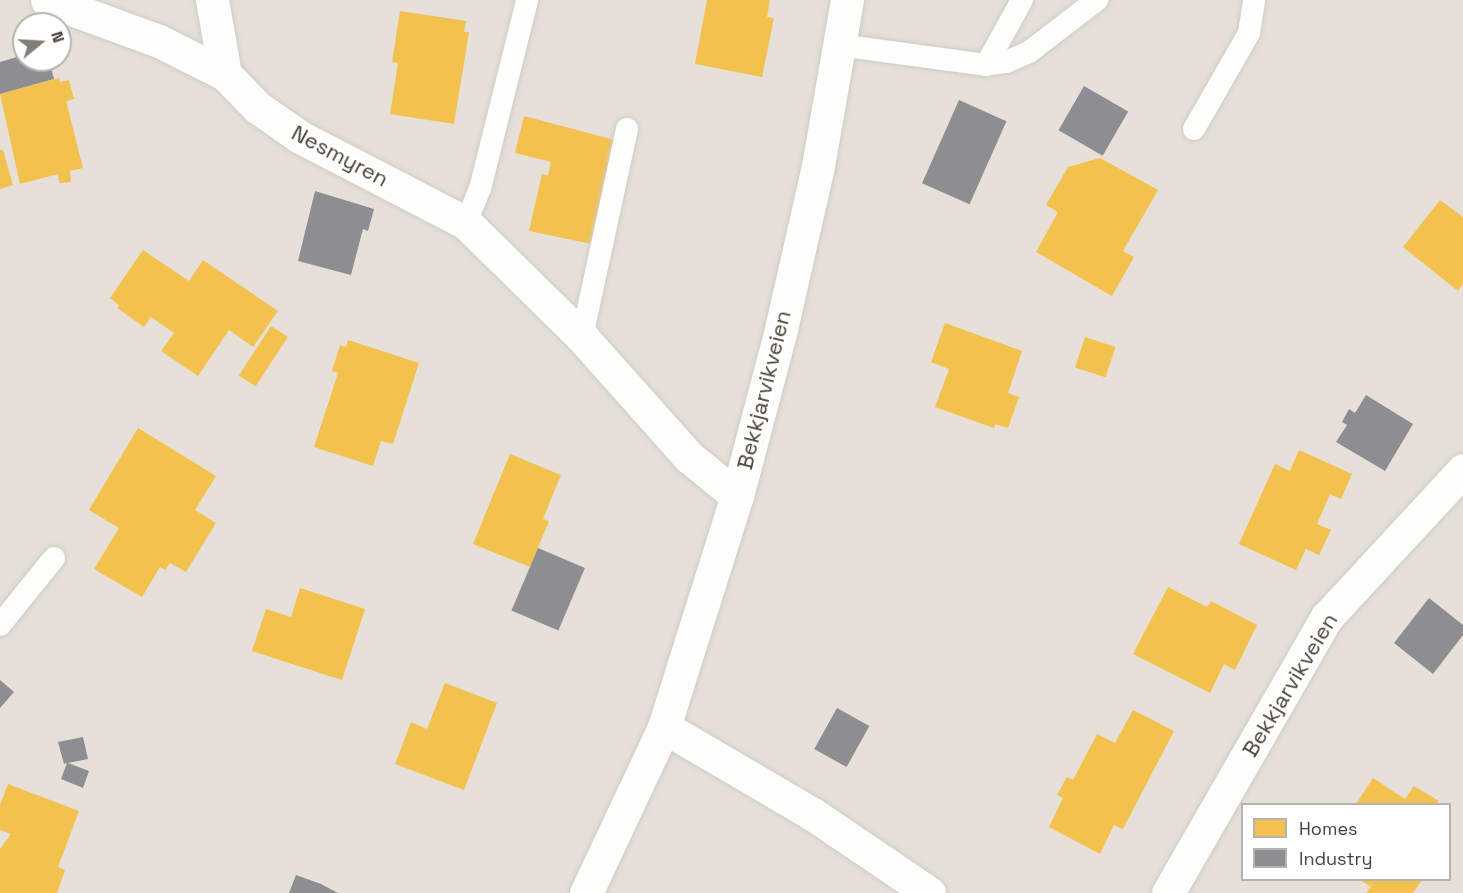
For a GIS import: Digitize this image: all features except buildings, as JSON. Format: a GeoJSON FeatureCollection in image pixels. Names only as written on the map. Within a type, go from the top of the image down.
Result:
{"type":"FeatureCollection","features":[{"type":"Feature","properties":{"kind":"street","name":"Nesmyren"},"geometry":{"type":"LineString","coordinates":[[47,0],[159,41],[225,74],[257,107],[300,137],[466,223],[582,337],[689,457],[737,496]]}},
{"type":"Feature","properties":{"kind":"street"},"geometry":{"type":"LineString","coordinates":[[212,0],[225,74]]}},
{"type":"Feature","properties":{"kind":"street","name":"Bekkjarvikveien"},"geometry":{"type":"LineString","coordinates":[[586,893],[664,727],[737,496],[781,329],[818,166],[847,0]]}},
{"type":"Feature","properties":{"kind":"street","name":"Bekkjarvikveien"},"geometry":{"type":"LineString","coordinates":[[1168,893],[1327,617],[1463,470]]}},
{"type":"Feature","properties":{"kind":"street"},"geometry":{"type":"LineString","coordinates":[[664,727],[814,815],[928,893]]}},
{"type":"Feature","properties":{"kind":"lane"},"geometry":{"type":"LineString","coordinates":[[466,223],[480,189],[527,0]]}},
{"type":"Feature","properties":{"kind":"lane"},"geometry":{"type":"LineString","coordinates":[[986,65],[1022,0]]}},
{"type":"Feature","properties":{"kind":"lane"},"geometry":{"type":"LineString","coordinates":[[839,45],[986,65],[1006,62],[1029,52],[1097,0]]}},
{"type":"Feature","properties":{"kind":"lane"},"geometry":{"type":"LineString","coordinates":[[1194,129],[1249,33],[1254,0]]}},
{"type":"Feature","properties":{"kind":"lane"},"geometry":{"type":"LineString","coordinates":[[582,337],[627,129]]}},
{"type":"Feature","properties":{"kind":"lane"},"geometry":{"type":"LineString","coordinates":[[0,625],[54,558]]}},
{"type":"Feature","properties":{"kind":"shaded area"},"geometry":{"type":"Polygon","coordinates":[[[0,0],[1463,0],[1463,893],[0,893],[0,0]]]}}]}
